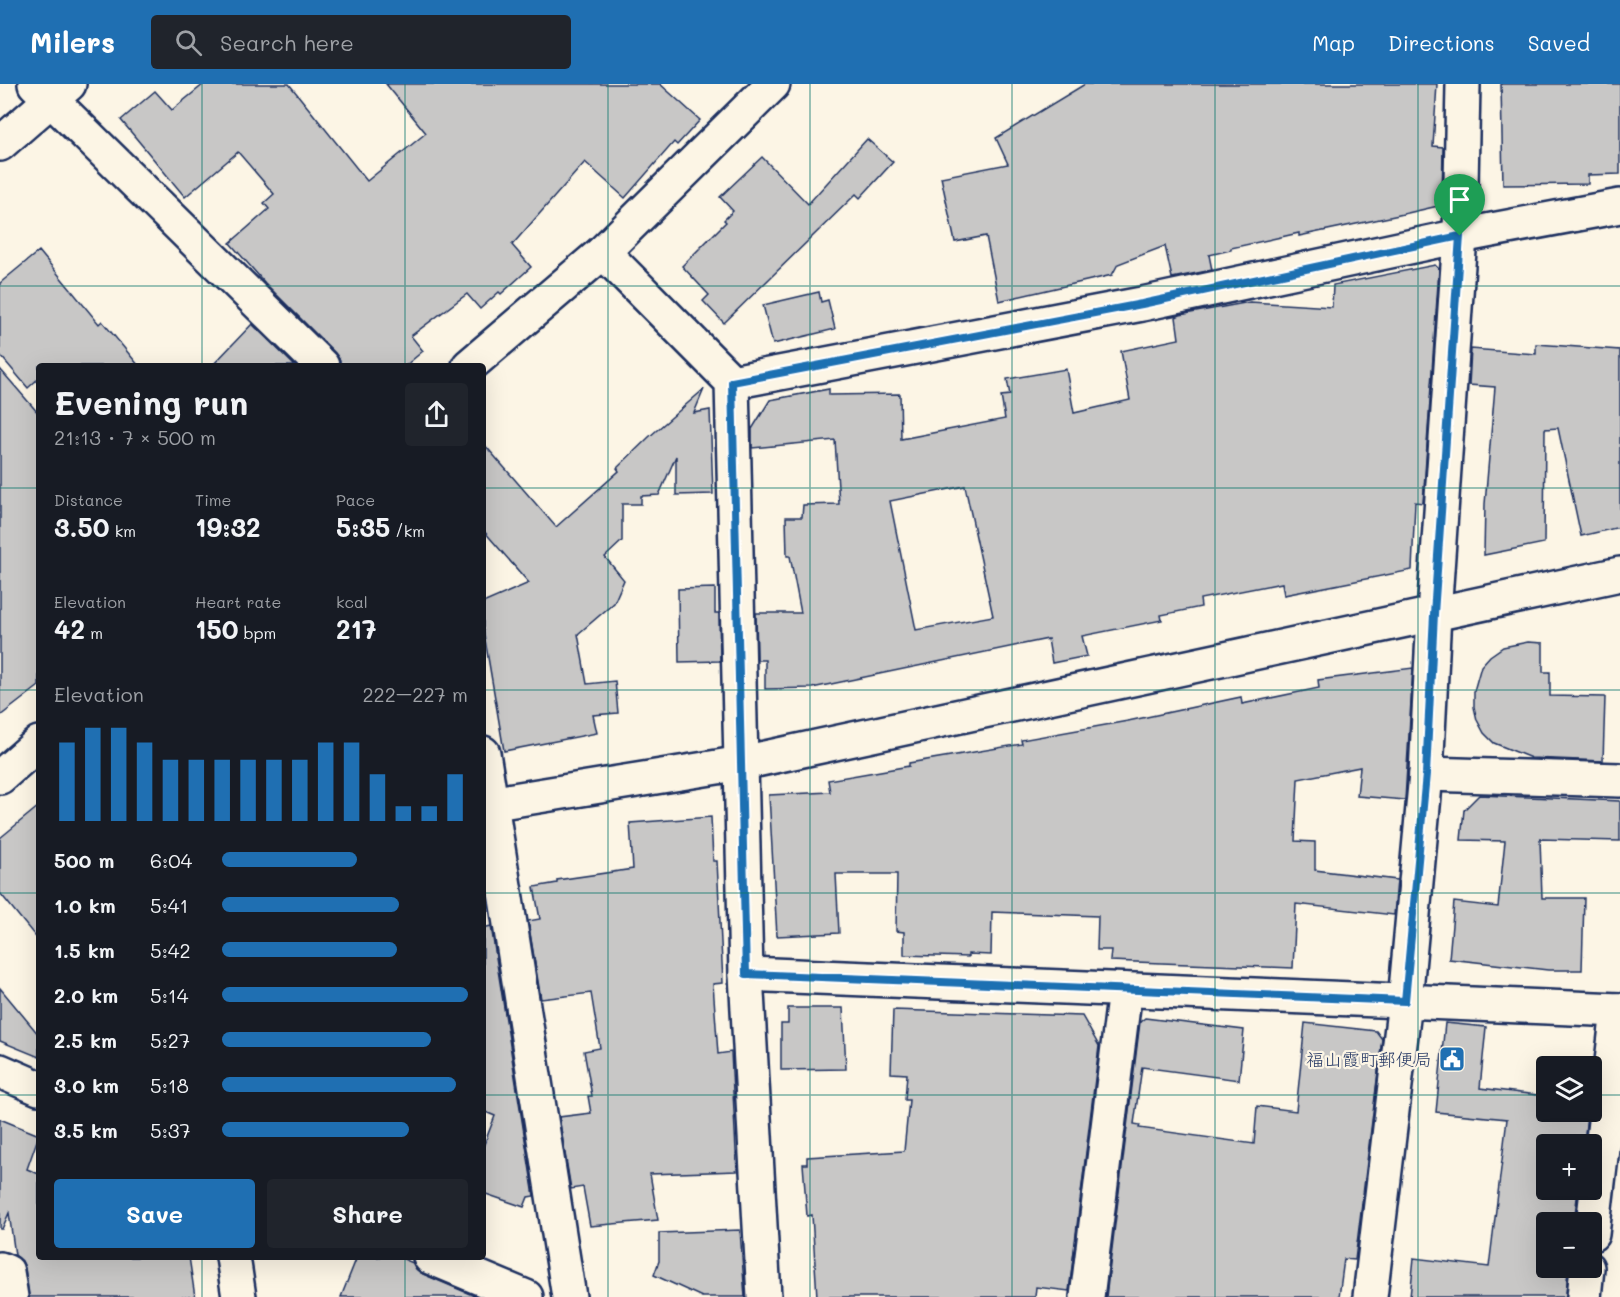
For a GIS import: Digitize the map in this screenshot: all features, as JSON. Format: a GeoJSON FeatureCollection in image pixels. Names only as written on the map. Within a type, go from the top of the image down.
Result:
{"type":"FeatureCollection","features":[{"type":"Feature","properties":{"kind":"street"},"geometry":{"type":"LineString","coordinates":[[473,363],[603,252],[773,84]]}},
{"type":"Feature","properties":{"kind":"street"},"geometry":{"type":"LineString","coordinates":[[1370,1297],[1405,1001],[1426,774],[1434,614],[1460,236],[1463,84]]}},
{"type":"Feature","properties":{"kind":"street"},"geometry":{"type":"LineString","coordinates":[[0,144],[51,89],[319,363]]}},
{"type":"Feature","properties":{"kind":"street"},"geometry":{"type":"LineString","coordinates":[[732,382],[1142,304],[1460,236],[1620,206]]}},
{"type":"Feature","properties":{"kind":"street"},"geometry":{"type":"LineString","coordinates":[[603,252],[732,382],[746,974],[764,1297]]}},
{"type":"Feature","properties":{"kind":"street"},"geometry":{"type":"LineString","coordinates":[[569,1297],[487,805],[742,763],[1620,574]]}},
{"type":"Feature","properties":{"kind":"street"},"geometry":{"type":"LineString","coordinates":[[0,777],[36,746]]}},
{"type":"Feature","properties":{"kind":"street"},"geometry":{"type":"LineString","coordinates":[[1426,774],[1620,780]]}},
{"type":"Feature","properties":{"kind":"street"},"geometry":{"type":"LineString","coordinates":[[746,974],[1619,1010],[1595,1212]]}},
{"type":"Feature","properties":{"kind":"street"},"geometry":{"type":"LineString","coordinates":[[1087,1297],[1125,990]]}},
{"type":"Feature","properties":{"kind":"street"},"geometry":{"type":"LineString","coordinates":[[0,1071],[36,1088]]}},
{"type":"Feature","properties":{"kind":"street"},"geometry":{"type":"LineString","coordinates":[[233,1260],[239,1297]]}},
{"type":"Feature","properties":{"kind":"street"},"geometry":{"type":"LineString","coordinates":[[437,1260],[526,1297]]}},
{"type":"Feature","properties":{"kind":"street"},"geometry":{"type":"LineString","coordinates":[[0,1269],[7,1272],[11,1297]]}},
{"type":"Feature","properties":{"kind":"street"},"geometry":{"type":"LineString","coordinates":[[1584,1297],[1586,1278]]}},
{"type":"Feature","properties":{"kind":"building"},"geometry":{"type":"Polygon","coordinates":[[[204,84],[289,84],[367,181],[426,133],[386,84],[660,84],[700,120],[677,145],[674,142],[625,198],[585,162],[512,245],[531,267],[480,309],[467,294],[411,336],[423,351],[409,363],[340,363],[335,353],[265,283],[230,243],[269,209],[264,203],[274,194],[238,152],[185,197],[121,120],[155,91],[172,110],[204,84]]]}},
{"type":"Feature","properties":{"kind":"building"},"geometry":{"type":"Polygon","coordinates":[[[1085,84],[1437,84],[1433,146],[1443,147],[1442,202],[1438,206],[1399,215],[1231,248],[1231,250],[1209,255],[1212,270],[1172,278],[1165,246],[1118,264],[1112,275],[999,301],[986,236],[955,242],[941,177],[1008,164],[996,138],[1085,84]]]}},
{"type":"Feature","properties":{"kind":"building"},"geometry":{"type":"Polygon","coordinates":[[[1501,84],[1620,84],[1620,174],[1588,175],[1588,184],[1503,185],[1501,84]]]}},
{"type":"Feature","properties":{"kind":"building"},"geometry":{"type":"Polygon","coordinates":[[[867,139],[893,162],[860,198],[856,194],[724,323],[703,301],[709,295],[682,266],[726,222],[724,220],[733,211],[720,197],[762,157],[808,204],[867,139]]]}},
{"type":"Feature","properties":{"kind":"building"},"geometry":{"type":"Polygon","coordinates":[[[39,251],[99,324],[102,321],[137,363],[36,363],[36,381],[28,388],[0,355],[0,283],[39,251]]]}},
{"type":"Feature","properties":{"kind":"building"},"geometry":{"type":"Polygon","coordinates":[[[1435,265],[1439,269],[1423,503],[1415,502],[1412,570],[1284,595],[1282,583],[1200,599],[1201,607],[1161,615],[1162,620],[1082,636],[1087,656],[1052,663],[1048,639],[812,688],[765,689],[765,660],[757,660],[756,613],[801,613],[790,556],[787,556],[786,517],[802,517],[803,505],[839,504],[835,440],[752,448],[752,429],[770,400],[829,389],[829,395],[900,394],[901,439],[1005,419],[1001,396],[1010,395],[1007,379],[1066,369],[1074,413],[1130,400],[1121,351],[1179,339],[1176,317],[1180,315],[1250,302],[1332,307],[1333,285],[1435,265]],[[965,486],[890,501],[916,630],[993,616],[965,486]]]}},
{"type":"Feature","properties":{"kind":"building"},"geometry":{"type":"Polygon","coordinates":[[[819,292],[821,302],[828,300],[835,329],[773,344],[763,305],[819,292]]]}},
{"type":"Feature","properties":{"kind":"building"},"geometry":{"type":"Polygon","coordinates":[[[252,324],[292,363],[215,363],[252,324]]]}},
{"type":"Feature","properties":{"kind":"building"},"geometry":{"type":"Polygon","coordinates":[[[1536,344],[1620,350],[1620,527],[1581,536],[1558,428],[1545,429],[1544,543],[1484,555],[1485,504],[1495,387],[1469,385],[1471,349],[1536,354],[1536,344]]]}},
{"type":"Feature","properties":{"kind":"building"},"geometry":{"type":"Polygon","coordinates":[[[0,369],[36,411],[36,688],[0,716],[0,369]]]}},
{"type":"Feature","properties":{"kind":"building"},"geometry":{"type":"Polygon","coordinates":[[[704,389],[694,413],[710,410],[713,494],[676,495],[676,456],[659,495],[641,496],[641,504],[622,504],[622,541],[605,557],[624,580],[614,603],[578,634],[587,684],[615,681],[618,713],[593,715],[597,733],[504,751],[486,646],[486,602],[529,583],[486,533],[486,446],[556,527],[619,471],[617,468],[704,389]]]}},
{"type":"Feature","properties":{"kind":"building"},"geometry":{"type":"Polygon","coordinates":[[[715,588],[715,613],[719,613],[720,661],[679,662],[678,589],[715,588]]]}},
{"type":"Feature","properties":{"kind":"building"},"geometry":{"type":"Polygon","coordinates":[[[1528,642],[1543,643],[1543,672],[1550,672],[1550,696],[1605,697],[1603,761],[1531,758],[1494,743],[1484,733],[1477,720],[1474,707],[1474,691],[1481,666],[1503,647],[1528,642]]]}},
{"type":"Feature","properties":{"kind":"building"},"geometry":{"type":"Polygon","coordinates":[[[1413,668],[1405,800],[1357,796],[1360,767],[1298,779],[1295,841],[1315,842],[1315,870],[1397,880],[1394,915],[1296,904],[1293,968],[1110,961],[1111,950],[1097,950],[1098,916],[992,912],[991,955],[968,954],[968,957],[904,955],[904,932],[896,931],[897,874],[836,874],[839,933],[777,936],[769,795],[830,792],[828,780],[909,766],[909,763],[1022,744],[1021,740],[1128,721],[1241,697],[1242,704],[1319,688],[1318,680],[1413,668]]]}},
{"type":"Feature","properties":{"kind":"building"},"geometry":{"type":"Polygon","coordinates":[[[1479,795],[1620,801],[1620,841],[1540,839],[1542,898],[1584,898],[1582,970],[1548,970],[1449,959],[1454,902],[1498,907],[1505,841],[1461,840],[1464,810],[1479,795]]]}},
{"type":"Feature","properties":{"kind":"building"},"geometry":{"type":"Polygon","coordinates":[[[36,808],[36,937],[0,893],[0,838],[36,808]]]}},
{"type":"Feature","properties":{"kind":"building"},"geometry":{"type":"Polygon","coordinates":[[[711,817],[713,861],[717,861],[723,983],[713,984],[718,1054],[731,1052],[737,1171],[650,1174],[658,1220],[590,1226],[583,1187],[571,1189],[559,1117],[591,1113],[588,1096],[592,1096],[584,1051],[600,1048],[591,993],[541,999],[528,921],[540,919],[534,887],[557,883],[557,880],[633,869],[630,823],[711,817]]]}},
{"type":"Feature","properties":{"kind":"building"},"geometry":{"type":"Polygon","coordinates":[[[491,926],[534,1196],[528,1197],[524,1207],[486,1194],[486,1139],[495,1116],[486,1112],[486,927],[491,926]]]}},
{"type":"Feature","properties":{"kind":"building"},"geometry":{"type":"Polygon","coordinates":[[[0,988],[36,1031],[36,1056],[0,1041],[0,988]]]}},
{"type":"Feature","properties":{"kind":"building"},"geometry":{"type":"Polygon","coordinates":[[[788,1008],[843,1008],[846,1069],[781,1070],[781,1024],[788,1024],[788,1008]]]}},
{"type":"Feature","properties":{"kind":"building"},"geometry":{"type":"Polygon","coordinates":[[[893,1010],[1082,1016],[1099,1046],[1069,1291],[1036,1287],[1035,1297],[817,1297],[812,1215],[807,1216],[803,1164],[807,1164],[807,1157],[904,1151],[909,1100],[905,1100],[907,1074],[891,1073],[893,1010]]]}},
{"type":"Feature","properties":{"kind":"building"},"geometry":{"type":"Polygon","coordinates":[[[1145,1018],[1244,1030],[1239,1080],[1142,1067],[1134,1124],[1140,1125],[1139,1128],[1254,1144],[1257,1106],[1296,1111],[1305,1023],[1376,1031],[1382,1039],[1355,1260],[1344,1259],[1339,1297],[1106,1297],[1140,1022],[1145,1018]]]}},
{"type":"Feature","properties":{"kind":"building"},"geometry":{"type":"Polygon","coordinates":[[[1445,1023],[1486,1027],[1480,1088],[1536,1095],[1536,1122],[1586,1122],[1585,1134],[1536,1134],[1536,1200],[1577,1200],[1575,1212],[1536,1212],[1536,1278],[1567,1278],[1566,1297],[1410,1297],[1414,1258],[1489,1267],[1507,1119],[1436,1112],[1445,1023]]]}},
{"type":"Feature","properties":{"kind":"building"},"geometry":{"type":"Polygon","coordinates":[[[0,1119],[36,1134],[36,1144],[27,1169],[36,1173],[36,1260],[189,1260],[195,1297],[29,1297],[25,1268],[22,1261],[15,1255],[9,1213],[0,1229],[0,1119]]]}},
{"type":"Feature","properties":{"kind":"building"},"geometry":{"type":"Polygon","coordinates":[[[740,1230],[745,1297],[702,1297],[654,1275],[659,1261],[659,1233],[740,1230]]]}},
{"type":"Feature","properties":{"kind":"building"},"geometry":{"type":"Polygon","coordinates":[[[356,1260],[406,1260],[413,1263],[416,1269],[423,1274],[477,1297],[341,1297],[356,1260]]]}},
{"type":"Feature","properties":{"kind":"place","name":"福山霞町郵便局"},"geometry":{"type":"Point","coordinates":[1452,1059]}},
{"type":"Feature","properties":{"kind":"route"},"geometry":{"type":"LineString","coordinates":[[1460,236],[1434,614],[1426,774],[1405,1001],[746,974],[732,382],[1142,304],[1460,236]]}}]}
